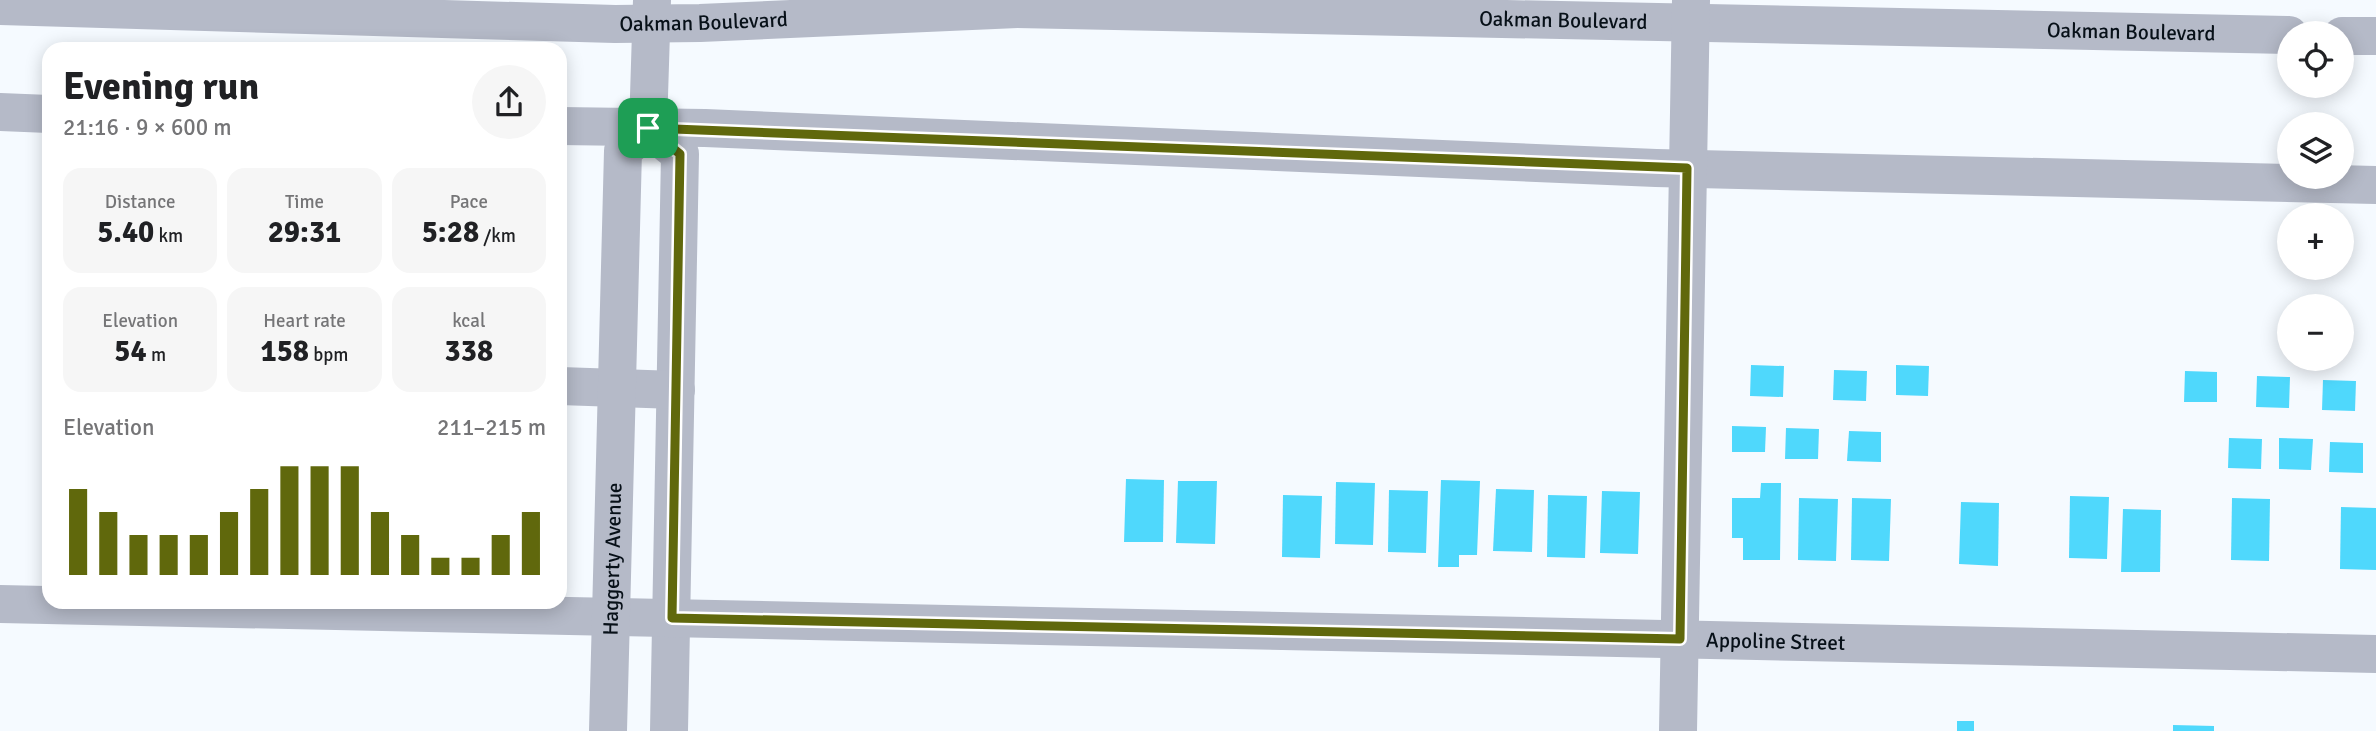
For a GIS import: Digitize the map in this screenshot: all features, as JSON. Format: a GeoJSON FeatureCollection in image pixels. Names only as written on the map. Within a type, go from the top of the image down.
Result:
{"type":"FeatureCollection","features":[{"type":"Feature","properties":{"kind":"street","name":"Oakman Boulevard"},"geometry":{"type":"LineString","coordinates":[[0,6],[615,24],[652,11],[700,23],[1017,9],[1691,12],[2277,35]]}},
{"type":"Feature","properties":{"kind":"street"},"geometry":{"type":"LineString","coordinates":[[648,128],[652,11]]}},
{"type":"Feature","properties":{"kind":"street"},"geometry":{"type":"LineString","coordinates":[[1678,731],[1691,12]]}},
{"type":"Feature","properties":{"kind":"street"},"geometry":{"type":"LineString","coordinates":[[2354,36],[2376,36]]}},
{"type":"Feature","properties":{"kind":"street"},"geometry":{"type":"LineString","coordinates":[[0,112],[42,114]]}},
{"type":"Feature","properties":{"kind":"street"},"geometry":{"type":"LineString","coordinates":[[567,126],[1687,168],[2376,185]]}},
{"type":"Feature","properties":{"kind":"street"},"geometry":{"type":"LineString","coordinates":[[648,128],[680,154],[669,731]]}},
{"type":"Feature","properties":{"kind":"street","name":"Haggerty Avenue"},"geometry":{"type":"LineString","coordinates":[[608,731],[623,151],[648,128]]}},
{"type":"Feature","properties":{"kind":"street"},"geometry":{"type":"LineString","coordinates":[[567,386],[676,390]]}},
{"type":"Feature","properties":{"kind":"street","name":"Appoline Street"},"geometry":{"type":"LineString","coordinates":[[0,604],[42,605]]}},
{"type":"Feature","properties":{"kind":"street","name":"Appoline Street"},"geometry":{"type":"LineString","coordinates":[[235,609],[2376,654]]}},
{"type":"Feature","properties":{"kind":"building"},"geometry":{"type":"Polygon","coordinates":[[[1751,365],[1784,366],[1783,397],[1750,396],[1751,365]]]}},
{"type":"Feature","properties":{"kind":"building"},"geometry":{"type":"Polygon","coordinates":[[[1896,365],[1929,366],[1928,396],[1896,395],[1896,365]]]}},
{"type":"Feature","properties":{"kind":"building"},"geometry":{"type":"Polygon","coordinates":[[[1834,370],[1867,371],[1866,401],[1833,400],[1834,370]]]}},
{"type":"Feature","properties":{"kind":"building"},"geometry":{"type":"Polygon","coordinates":[[[2185,371],[2217,372],[2217,402],[2184,402],[2185,371]]]}},
{"type":"Feature","properties":{"kind":"building"},"geometry":{"type":"Polygon","coordinates":[[[2257,376],[2290,377],[2289,408],[2256,407],[2257,376]]]}},
{"type":"Feature","properties":{"kind":"building"},"geometry":{"type":"Polygon","coordinates":[[[2323,380],[2356,381],[2355,411],[2322,410],[2323,380]]]}},
{"type":"Feature","properties":{"kind":"building"},"geometry":{"type":"Polygon","coordinates":[[[1732,426],[1766,427],[1765,452],[1732,452],[1732,426]]]}},
{"type":"Feature","properties":{"kind":"building"},"geometry":{"type":"Polygon","coordinates":[[[1786,428],[1819,429],[1818,459],[1785,459],[1786,428]]]}},
{"type":"Feature","properties":{"kind":"building"},"geometry":{"type":"Polygon","coordinates":[[[1849,431],[1881,432],[1881,462],[1847,461],[1849,431]]]}},
{"type":"Feature","properties":{"kind":"building"},"geometry":{"type":"Polygon","coordinates":[[[2229,438],[2262,439],[2261,469],[2228,468],[2229,438]]]}},
{"type":"Feature","properties":{"kind":"building"},"geometry":{"type":"Polygon","coordinates":[[[2279,438],[2313,439],[2311,470],[2279,469],[2279,438]]]}},
{"type":"Feature","properties":{"kind":"building"},"geometry":{"type":"Polygon","coordinates":[[[2330,442],[2363,443],[2363,473],[2329,472],[2330,442]]]}},
{"type":"Feature","properties":{"kind":"building"},"geometry":{"type":"Polygon","coordinates":[[[1126,479],[1164,480],[1163,542],[1124,542],[1126,479]]]}},
{"type":"Feature","properties":{"kind":"building"},"geometry":{"type":"Polygon","coordinates":[[[1441,480],[1480,481],[1477,555],[1459,555],[1459,567],[1438,567],[1441,480]]]}},
{"type":"Feature","properties":{"kind":"building"},"geometry":{"type":"Polygon","coordinates":[[[1178,481],[1217,481],[1215,544],[1176,543],[1178,481]]]}},
{"type":"Feature","properties":{"kind":"building"},"geometry":{"type":"Polygon","coordinates":[[[1336,482],[1375,483],[1373,545],[1335,544],[1336,482]]]}},
{"type":"Feature","properties":{"kind":"building"},"geometry":{"type":"Polygon","coordinates":[[[1761,483],[1781,483],[1780,560],[1743,560],[1743,538],[1732,538],[1732,498],[1760,498],[1761,483]]]}},
{"type":"Feature","properties":{"kind":"building"},"geometry":{"type":"Polygon","coordinates":[[[1496,489],[1534,490],[1532,552],[1493,551],[1496,489]]]}},
{"type":"Feature","properties":{"kind":"building"},"geometry":{"type":"Polygon","coordinates":[[[1389,490],[1428,491],[1426,553],[1388,552],[1389,490]]]}},
{"type":"Feature","properties":{"kind":"building"},"geometry":{"type":"Polygon","coordinates":[[[1602,491],[1640,492],[1638,554],[1600,553],[1602,491]]]}},
{"type":"Feature","properties":{"kind":"building"},"geometry":{"type":"Polygon","coordinates":[[[1283,495],[1322,496],[1320,558],[1282,557],[1283,495]]]}},
{"type":"Feature","properties":{"kind":"building"},"geometry":{"type":"Polygon","coordinates":[[[1548,495],[1587,496],[1585,558],[1547,557],[1548,495]]]}},
{"type":"Feature","properties":{"kind":"building"},"geometry":{"type":"Polygon","coordinates":[[[2070,496],[2109,497],[2107,559],[2069,558],[2070,496]]]}},
{"type":"Feature","properties":{"kind":"building"},"geometry":{"type":"Polygon","coordinates":[[[1799,498],[1838,499],[1836,561],[1798,560],[1799,498]]]}},
{"type":"Feature","properties":{"kind":"building"},"geometry":{"type":"Polygon","coordinates":[[[1852,498],[1891,499],[1889,561],[1851,560],[1852,498]]]}},
{"type":"Feature","properties":{"kind":"building"},"geometry":{"type":"Polygon","coordinates":[[[2232,498],[2270,499],[2269,561],[2231,560],[2232,498]]]}},
{"type":"Feature","properties":{"kind":"building"},"geometry":{"type":"Polygon","coordinates":[[[1961,502],[1999,503],[1998,566],[1959,564],[1961,502]]]}},
{"type":"Feature","properties":{"kind":"building"},"geometry":{"type":"Polygon","coordinates":[[[2341,507],[2376,508],[2376,570],[2340,569],[2341,507]]]}},
{"type":"Feature","properties":{"kind":"building"},"geometry":{"type":"Polygon","coordinates":[[[2123,509],[2161,510],[2160,572],[2121,572],[2123,509]]]}},
{"type":"Feature","properties":{"kind":"building"},"geometry":{"type":"Polygon","coordinates":[[[1957,721],[1974,721],[1974,731],[1957,731],[1957,721]]]}},
{"type":"Feature","properties":{"kind":"building"},"geometry":{"type":"Polygon","coordinates":[[[2173,725],[2214,726],[2214,731],[2173,731],[2173,725]]]}},
{"type":"Feature","properties":{"kind":"route"},"geometry":{"type":"LineString","coordinates":[[648,128],[705,128],[1687,168],[1680,639],[672,618],[680,154],[648,128]]}}]}
